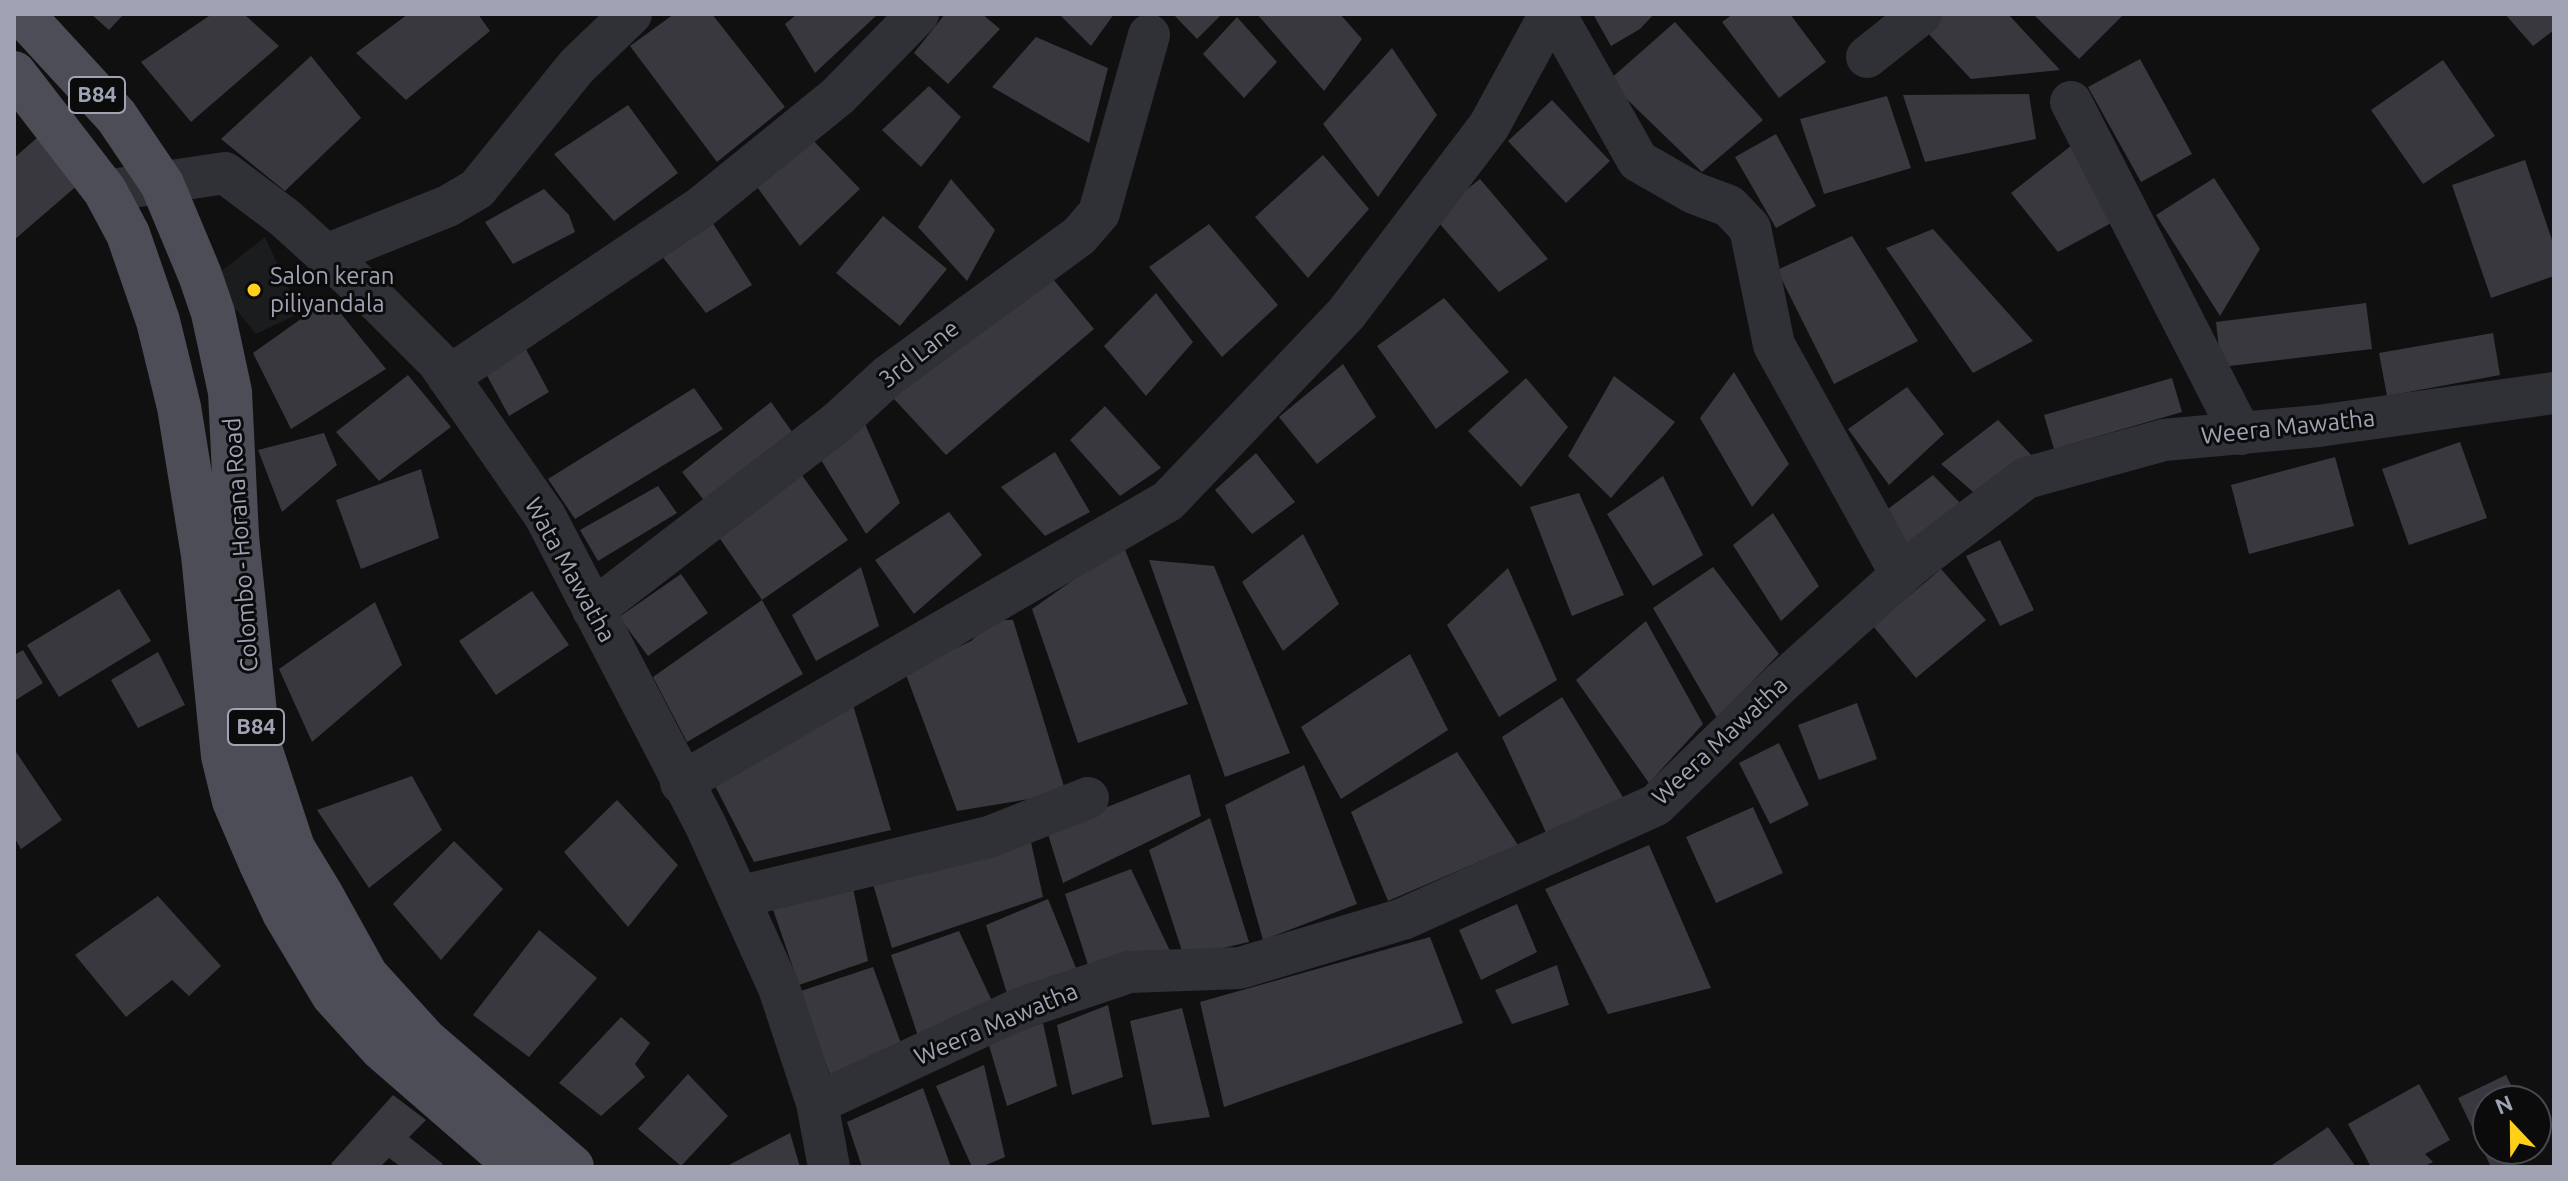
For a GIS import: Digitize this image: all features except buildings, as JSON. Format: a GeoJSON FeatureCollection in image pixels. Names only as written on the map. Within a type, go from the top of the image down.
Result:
{"type":"FeatureCollection","features":[{"type":"Feature","properties":{"kind":"main road","name":"Colombo - Horana Road"},"geometry":{"type":"LineString","coordinates":[[22,14],[116,116],[162,184],[208,300],[230,392],[237,536],[258,742],[293,848],[366,975],[426,1041],[572,1167]]}},
{"type":"Feature","properties":{"kind":"main road","name":"Colombo - Horana Road"},"geometry":{"type":"LineString","coordinates":[[14,73],[105,191],[128,234],[158,321],[179,407],[203,555],[223,756],[234,801],[261,864],[284,913],[333,995],[382,1049],[518,1167]]}},
{"type":"Feature","properties":{"kind":"street"},"geometry":{"type":"LineString","coordinates":[[326,255],[448,206],[477,189],[577,66],[631,14]]}},
{"type":"Feature","properties":{"kind":"street"},"geometry":{"type":"LineString","coordinates":[[448,377],[700,208],[838,96],[918,14]]}},
{"type":"Feature","properties":{"kind":"street"},"geometry":{"type":"LineString","coordinates":[[1552,14],[1638,161],[1694,193],[1729,206],[1750,228],[1774,345],[1901,574]]}},
{"type":"Feature","properties":{"kind":"street"},"geometry":{"type":"LineString","coordinates":[[681,783],[1168,501],[1346,314],[1489,126],[1552,14]]}},
{"type":"Feature","properties":{"kind":"street"},"geometry":{"type":"LineString","coordinates":[[1867,57],[1921,14]]}},
{"type":"Feature","properties":{"kind":"street","name":"3rd Lane"},"geometry":{"type":"LineString","coordinates":[[593,610],[838,422],[888,376],[1079,236],[1099,213],[1149,35]]}},
{"type":"Feature","properties":{"kind":"street"},"geometry":{"type":"LineString","coordinates":[[2071,102],[2241,434]]}},
{"type":"Feature","properties":{"kind":"street","name":"Wata Mawatha"},"geometry":{"type":"LineString","coordinates":[[105,191],[225,173],[285,218],[381,305],[438,362],[545,516],[706,826],[779,988],[817,1103],[829,1167]]}},
{"type":"Feature","properties":{"kind":"street","name":"Weera Mawatha"},"geometry":{"type":"LineString","coordinates":[[817,1103],[1019,1009],[1129,972],[1240,968],[1403,919],[1656,805],[1781,683],[1901,574],[2026,478],[2164,440],[2318,426],[2554,393]]}},
{"type":"Feature","properties":{"kind":"street"},"geometry":{"type":"LineString","coordinates":[[738,897],[989,837],[1088,798]]}},
{"type":"Feature","properties":{"kind":"shaded area"},"geometry":{"type":"Polygon","coordinates":[[[265,237],[300,313],[256,334],[211,279],[265,237]]]}},
{"type":"Feature","properties":{"kind":"place","name":"Salon keran piliyandala"},"geometry":{"type":"Point","coordinates":[254,290]}}]}
